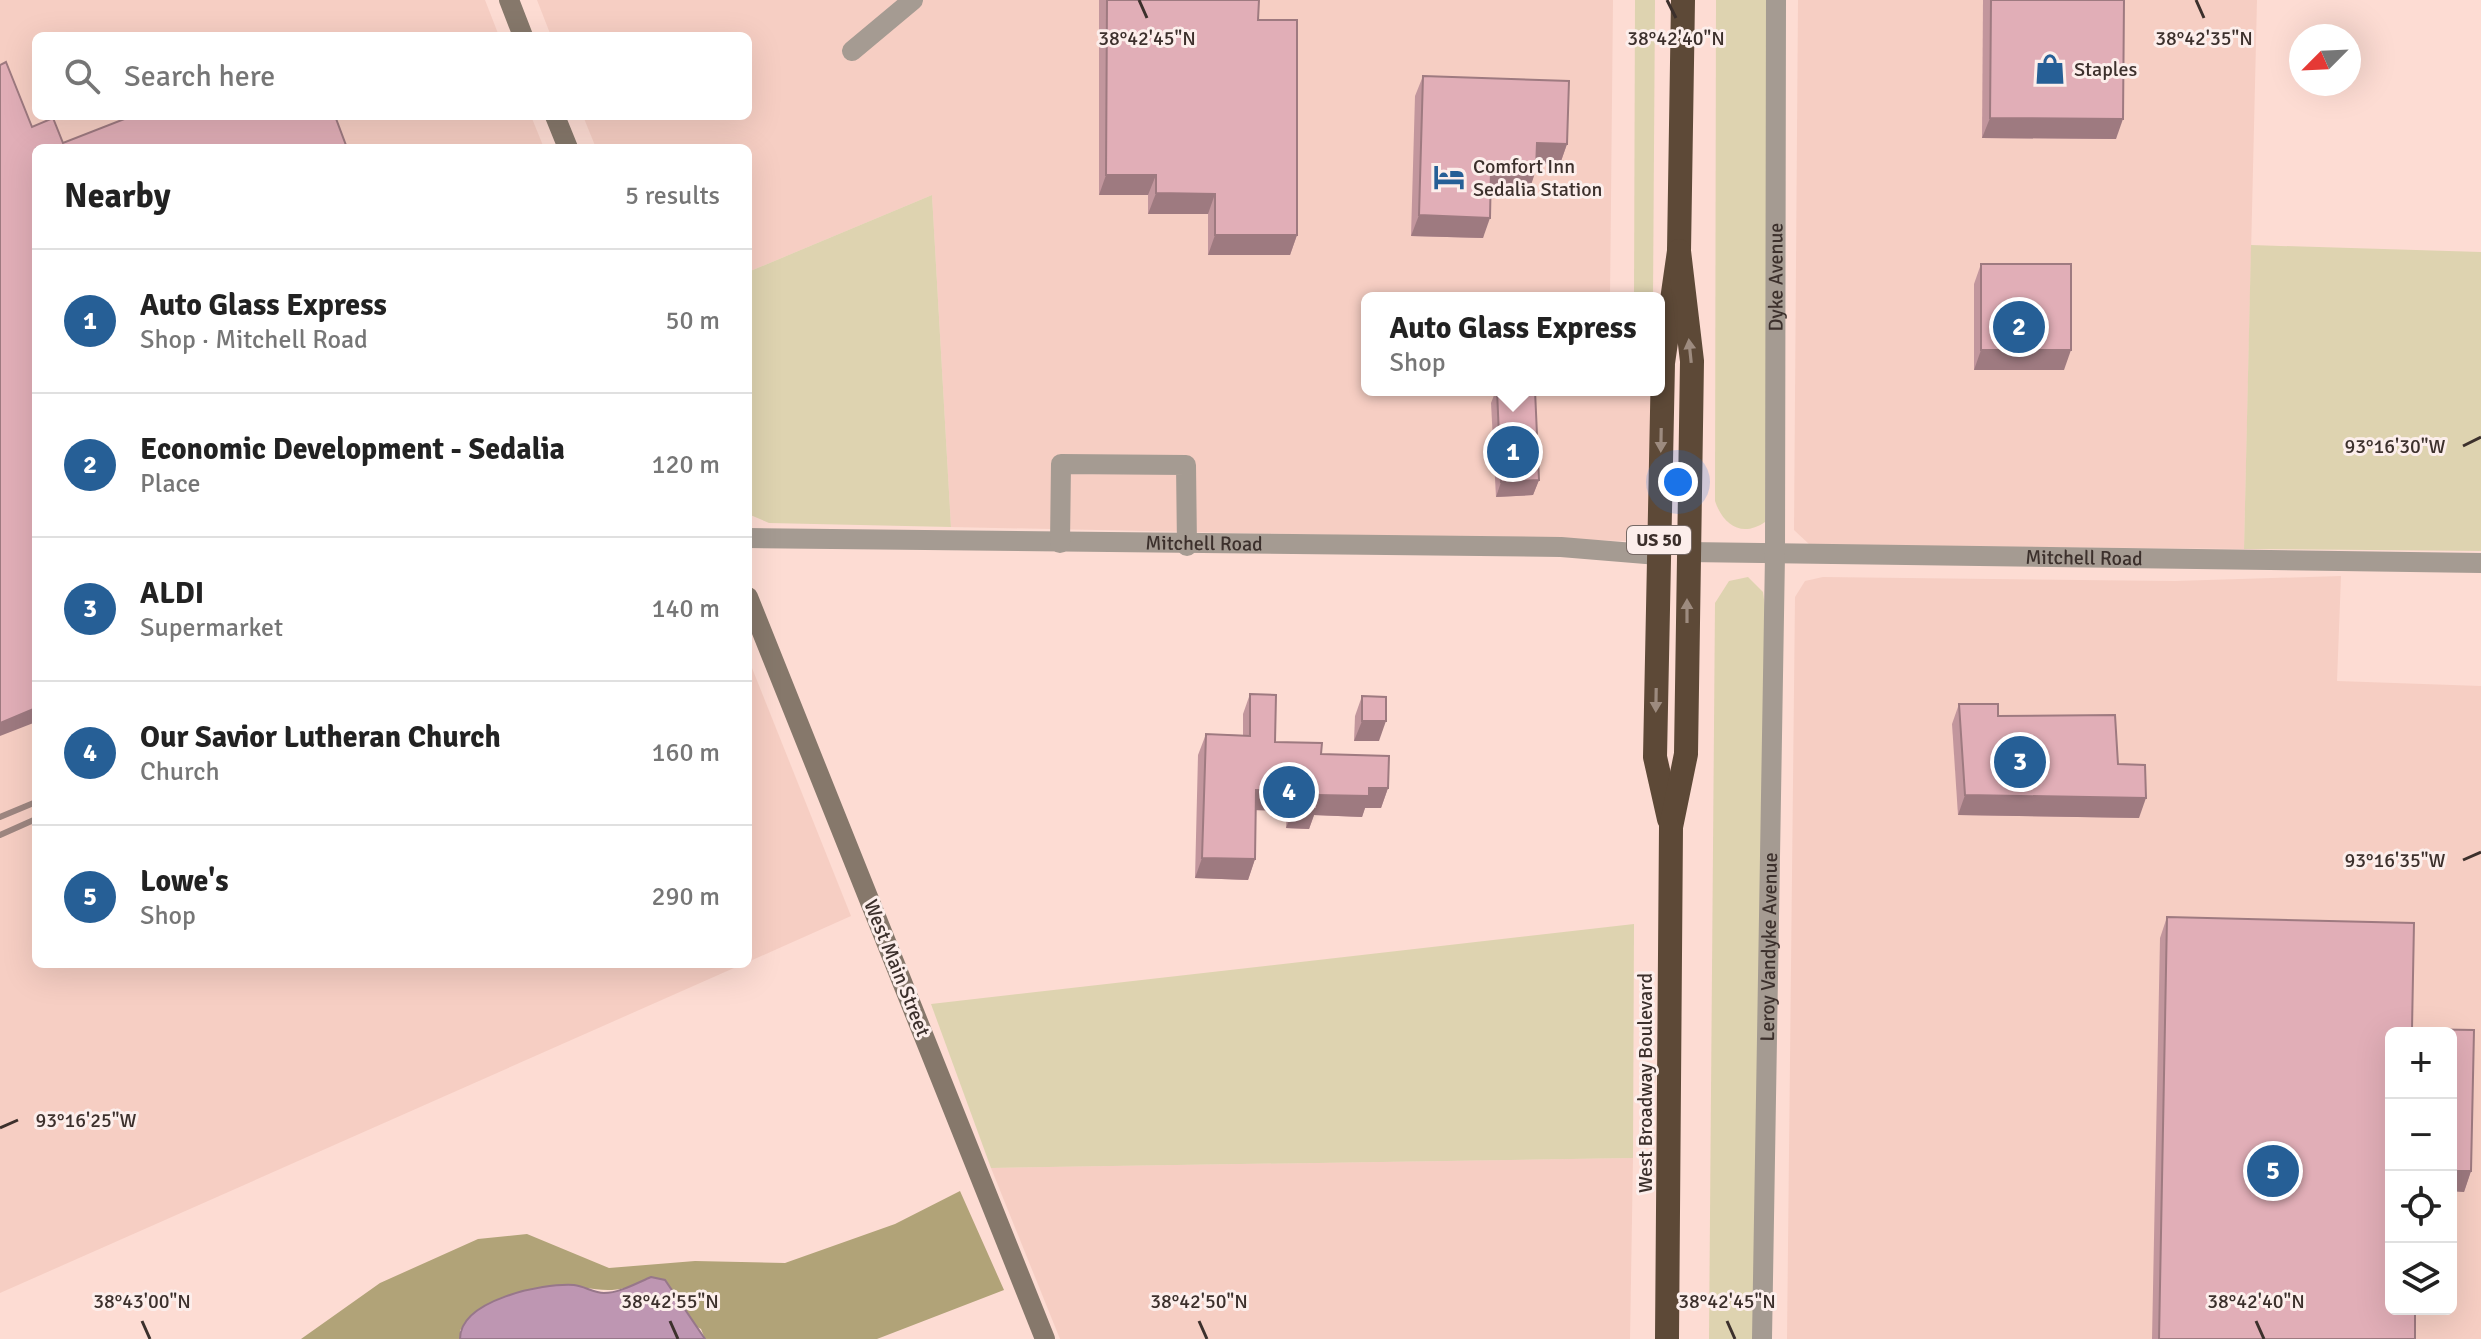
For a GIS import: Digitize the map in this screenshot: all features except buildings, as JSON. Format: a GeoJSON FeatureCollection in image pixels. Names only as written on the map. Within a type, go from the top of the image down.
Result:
{"type":"FeatureCollection","features":[{"type":"Feature","properties":{"kind":"highway","name":"West Broadway Boulevard"},"geometry":{"type":"LineString","coordinates":[[1665,349],[1679,251],[1683,0]]}},
{"type":"Feature","properties":{"kind":"highway","name":"West Broadway Boulevard"},"geometry":{"type":"LineString","coordinates":[[1667,1339],[1671,827],[1686,754],[1692,361],[1679,251]]}},
{"type":"Feature","properties":{"kind":"highway","name":"West Broadway Boulevard"},"geometry":{"type":"LineString","coordinates":[[1662,396],[1655,757],[1671,827]]}},
{"type":"Feature","properties":{"kind":"main road"},"geometry":{"type":"LineString","coordinates":[[509,0],[521,32]]}},
{"type":"Feature","properties":{"kind":"main road"},"geometry":{"type":"LineString","coordinates":[[557,120],[566,144]]}},
{"type":"Feature","properties":{"kind":"main road","name":"West Main Street"},"geometry":{"type":"LineString","coordinates":[[752,607],[1045,1339]]}},
{"type":"Feature","properties":{"kind":"street"},"geometry":{"type":"LineString","coordinates":[[852,51],[913,0]]}},
{"type":"Feature","properties":{"kind":"street","name":"Dyke Avenue"},"geometry":{"type":"LineString","coordinates":[[1775,555],[1776,0]]}},
{"type":"Feature","properties":{"kind":"street"},"geometry":{"type":"LineString","coordinates":[[1060,543],[1061,464],[1186,465],[1187,546]]}},
{"type":"Feature","properties":{"kind":"street","name":"Mitchell Road"},"geometry":{"type":"LineString","coordinates":[[752,538],[1187,546],[1561,547],[1658,555]]}},
{"type":"Feature","properties":{"kind":"street","name":"Mitchell Road"},"geometry":{"type":"LineString","coordinates":[[1688,552],[2481,563]]}},
{"type":"Feature","properties":{"kind":"street","name":"Leroy Vandyke Avenue"},"geometry":{"type":"LineString","coordinates":[[1762,1339],[1775,555]]}},
{"type":"Feature","properties":{"kind":"shaded area"},"geometry":{"type":"Polygon","coordinates":[[[0,0],[485,0],[497,32],[32,32],[32,120],[533,120],[542,144],[32,144],[32,968],[734,968],[0,1293],[0,0]]]}},
{"type":"Feature","properties":{"kind":"shaded area"},"geometry":{"type":"Polygon","coordinates":[[[537,0],[1613,0],[1610,292],[1361,292],[1361,396],[1652,396],[1651,518],[1644,535],[1627,541],[951,527],[932,195],[752,270],[752,144],[594,144],[585,120],[752,120],[752,32],[549,32],[537,0]]]}},
{"type":"Feature","properties":{"kind":"shaded area"},"geometry":{"type":"Polygon","coordinates":[[[1635,0],[1655,0],[1653,292],[1634,292],[1635,0]]]}},
{"type":"Feature","properties":{"kind":"shaded area"},"geometry":{"type":"Polygon","coordinates":[[[1716,0],[1771,0],[1765,522],[1749,529],[1741,529],[1728,522],[1715,501],[1716,0]]]}},
{"type":"Feature","properties":{"kind":"shaded area"},"geometry":{"type":"Polygon","coordinates":[[[1798,0],[2257,0],[2244,549],[1810,545],[1794,530],[1798,0]]]}},
{"type":"Feature","properties":{"kind":"shaded area"},"geometry":{"type":"Polygon","coordinates":[[[932,195],[951,527],[769,523],[752,516],[752,270],[932,195]]]}},
{"type":"Feature","properties":{"kind":"shaded area"},"geometry":{"type":"Polygon","coordinates":[[[2251,245],[2481,252],[2481,551],[2244,549],[2251,245]]]}},
{"type":"Feature","properties":{"kind":"shaded area"},"geometry":{"type":"Polygon","coordinates":[[[2341,576],[2337,681],[2481,686],[2481,1339],[1787,1339],[1795,597],[1805,581],[1823,577],[2175,581],[2341,576]]]}},
{"type":"Feature","properties":{"kind":"shaded area"},"geometry":{"type":"Polygon","coordinates":[[[1748,577],[1763,592],[1766,614],[1759,1339],[1709,1339],[1715,603],[1729,581],[1748,577]]]}},
{"type":"Feature","properties":{"kind":"shaded area"},"geometry":{"type":"Polygon","coordinates":[[[752,668],[851,916],[752,960],[752,668]]]}},
{"type":"Feature","properties":{"kind":"shaded area"},"geometry":{"type":"Polygon","coordinates":[[[1634,924],[1633,1158],[991,1168],[931,1004],[1634,924]]]}},
{"type":"Feature","properties":{"kind":"shaded area"},"geometry":{"type":"Polygon","coordinates":[[[1633,1158],[1630,1339],[1060,1339],[991,1168],[1633,1158]]]}},
{"type":"Feature","properties":{"kind":"shaded area"},"geometry":{"type":"Polygon","coordinates":[[[960,1191],[1004,1290],[877,1339],[705,1339],[701,1329],[625,1288],[605,1290],[556,1286],[535,1290],[502,1306],[460,1330],[460,1339],[301,1339],[380,1283],[478,1239],[527,1234],[609,1268],[695,1261],[785,1263],[895,1224],[960,1191]]]}},
{"type":"Feature","properties":{"kind":"shaded area"},"geometry":{"type":"Polygon","coordinates":[[[651,1277],[665,1280],[705,1339],[460,1339],[464,1325],[473,1314],[505,1297],[560,1285],[610,1293],[651,1277]]]}},
{"type":"Feature","properties":{"kind":"railway"},"geometry":{"type":"LineString","coordinates":[[0,817],[32,804]]}},
{"type":"Feature","properties":{"kind":"railway"},"geometry":{"type":"LineString","coordinates":[[0,835],[32,821]]}},
{"type":"Feature","properties":{"kind":"place","name":"Staples"},"geometry":{"type":"Point","coordinates":[2050,69]}},
{"type":"Feature","properties":{"kind":"place","name":"Comfort Inn Sedalia Station"},"geometry":{"type":"Point","coordinates":[1449,177]}},
{"type":"Feature","properties":{"kind":"place","name":"Economic Development - Sedalia"},"geometry":{"type":"Point","coordinates":[2019,327]}},
{"type":"Feature","properties":{"kind":"place","name":"Auto Glass Express"},"geometry":{"type":"Point","coordinates":[1513,452]}},
{"type":"Feature","properties":{"kind":"place","name":"ALDI"},"geometry":{"type":"Point","coordinates":[2020,762]}},
{"type":"Feature","properties":{"kind":"place","name":"Our Savior Lutheran Church"},"geometry":{"type":"Point","coordinates":[1289,792]}},
{"type":"Feature","properties":{"kind":"place","name":"Lowe's"},"geometry":{"type":"Point","coordinates":[2273,1171]}}]}
